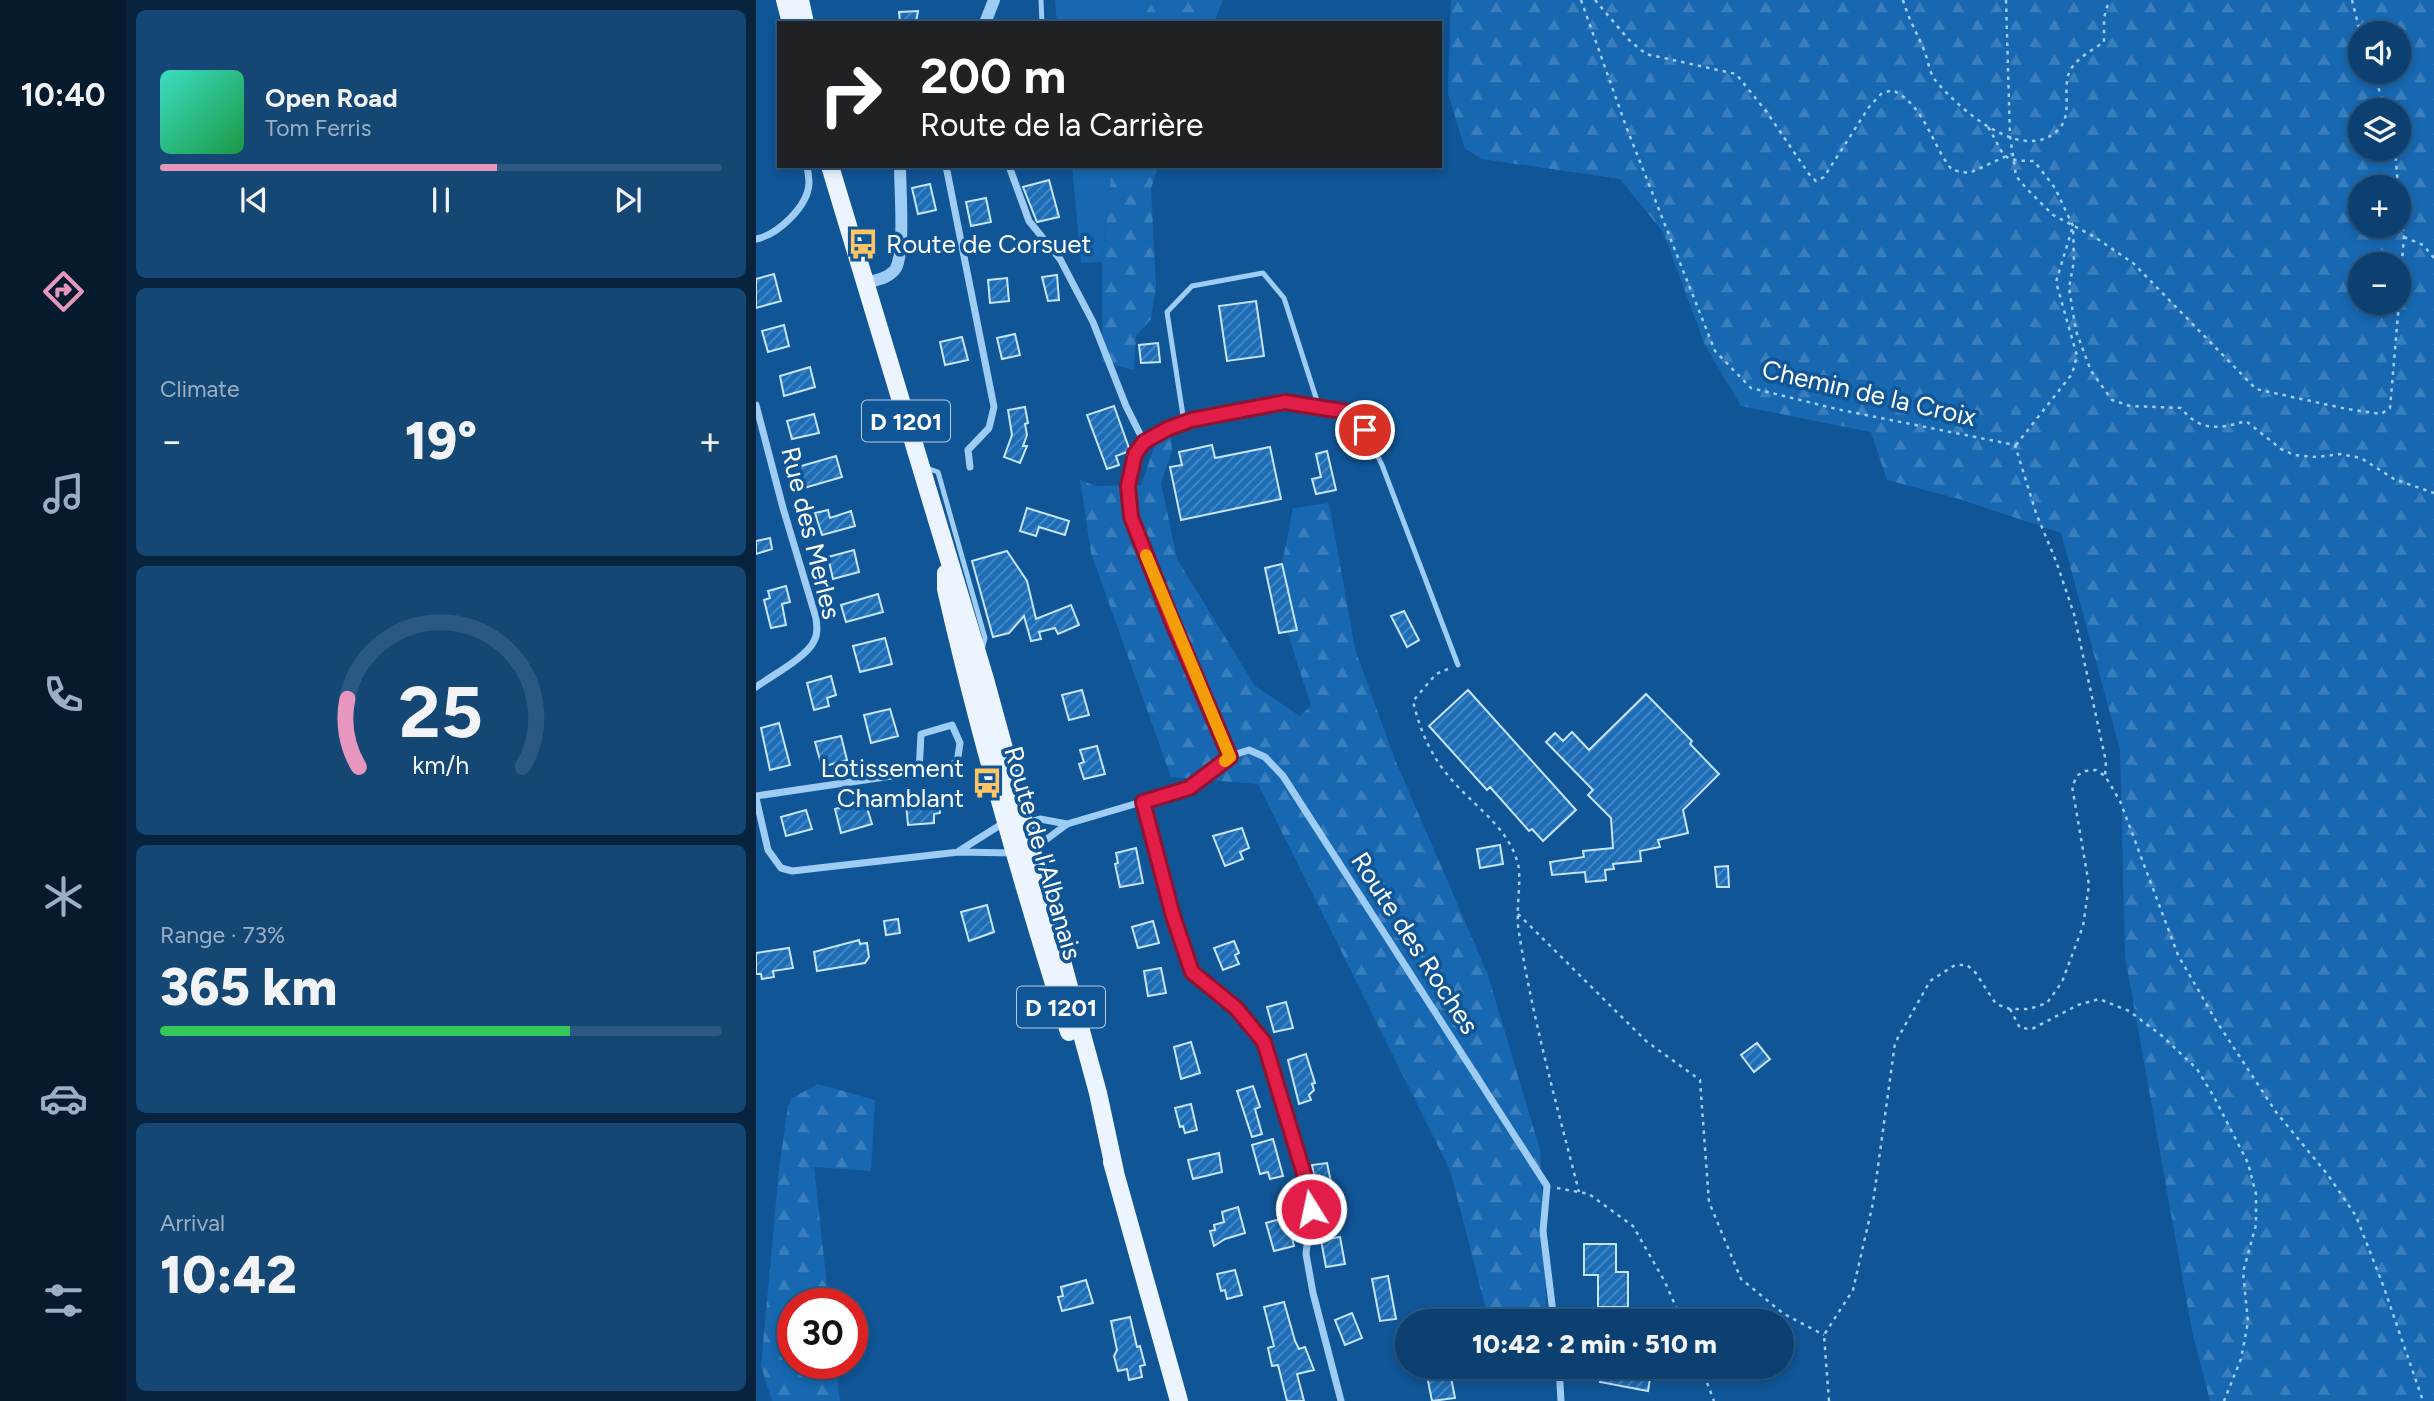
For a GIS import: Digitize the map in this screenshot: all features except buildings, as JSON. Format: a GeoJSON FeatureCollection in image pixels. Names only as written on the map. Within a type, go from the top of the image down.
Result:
{"type":"FeatureCollection","features":[{"type":"Feature","properties":{"kind":"main road"},"geometry":{"type":"LineString","coordinates":[[785,0],[790,21]]}},
{"type":"Feature","properties":{"kind":"main road"},"geometry":{"type":"LineString","coordinates":[[800,0],[805,21]]}},
{"type":"Feature","properties":{"kind":"main road","name":"Route de l'Albanais"},"geometry":{"type":"LineString","coordinates":[[831,168],[946,558],[979,660],[1019,839],[1179,1401]]}},
{"type":"Feature","properties":{"kind":"main road","name":"Route de l'Albanais"},"geometry":{"type":"LineString","coordinates":[[842,168],[853,213],[851,232]]}},
{"type":"Feature","properties":{"kind":"main road","name":"Route de l'Albanais"},"geometry":{"type":"LineString","coordinates":[[946,558],[946,589],[984,746],[1005,822],[1019,839]]}},
{"type":"Feature","properties":{"kind":"main road"},"geometry":{"type":"LineString","coordinates":[[1019,839],[1052,925],[1098,1093],[1115,1172]]}},
{"type":"Feature","properties":{"kind":"street"},"geometry":{"type":"LineString","coordinates":[[986,21],[994,0]]}},
{"type":"Feature","properties":{"kind":"street"},"geometry":{"type":"LineString","coordinates":[[756,239],[764,237],[798,209],[810,186],[807,168]]}},
{"type":"Feature","properties":{"kind":"street"},"geometry":{"type":"LineString","coordinates":[[866,283],[888,276],[896,267],[901,234],[900,168]]}},
{"type":"Feature","properties":{"kind":"street"},"geometry":{"type":"LineString","coordinates":[[946,168],[995,407],[989,428],[968,450],[970,467]]}},
{"type":"Feature","properties":{"kind":"street"},"geometry":{"type":"LineString","coordinates":[[1010,168],[1029,221],[1060,259],[1093,322],[1126,406],[1144,442]]}},
{"type":"Feature","properties":{"kind":"street","name":"Rue des Merles"},"geometry":{"type":"LineString","coordinates":[[756,405],[816,618],[817,630],[814,642],[805,652],[756,687]]}},
{"type":"Feature","properties":{"kind":"street"},"geometry":{"type":"LineString","coordinates":[[919,772],[921,734],[952,725],[960,743],[957,763],[919,772],[756,797],[768,850],[781,868],[792,872],[959,852],[1019,839],[1047,839],[1067,824],[1189,788],[1230,757]]}},
{"type":"Feature","properties":{"kind":"street"},"geometry":{"type":"LineString","coordinates":[[984,746],[997,767],[1019,839]]}},
{"type":"Feature","properties":{"kind":"street","name":"Route des Roches"},"geometry":{"type":"LineString","coordinates":[[1230,757],[1249,750],[1265,757],[1283,776],[1547,1186]]}},
{"type":"Feature","properties":{"kind":"street"},"geometry":{"type":"LineString","coordinates":[[1143,802],[1173,916],[1192,972],[1236,1008],[1264,1042],[1277,1080],[1307,1184],[1311,1209],[1306,1254],[1313,1293],[1341,1401]]}},
{"type":"Feature","properties":{"kind":"street"},"geometry":{"type":"LineString","coordinates":[[1019,839],[1040,819],[1067,824]]}},
{"type":"Feature","properties":{"kind":"street"},"geometry":{"type":"LineString","coordinates":[[959,852],[1005,822]]}},
{"type":"Feature","properties":{"kind":"street"},"geometry":{"type":"LineString","coordinates":[[1547,1186],[1544,1231],[1553,1309]]}},
{"type":"Feature","properties":{"kind":"street"},"geometry":{"type":"LineString","coordinates":[[1560,1379],[1562,1401]]}},
{"type":"Feature","properties":{"kind":"lane"},"geometry":{"type":"LineString","coordinates":[[1041,0],[1042,21]]}},
{"type":"Feature","properties":{"kind":"lane"},"geometry":{"type":"LineString","coordinates":[[1184,422],[1167,313],[1192,286],[1263,273],[1284,298],[1318,407]]}},
{"type":"Feature","properties":{"kind":"lane"},"geometry":{"type":"LineString","coordinates":[[1230,757],[1131,517],[1128,486],[1135,454],[1144,442],[1184,422],[1285,402],[1348,412],[1365,430],[1382,465],[1458,664]]}},
{"type":"Feature","properties":{"kind":"lane"},"geometry":{"type":"LineString","coordinates":[[919,465],[939,472],[985,638],[979,660]]}},
{"type":"Feature","properties":{"kind":"path","name":"Chemin de la Croix"},"geometry":{"type":"LineString","coordinates":[[1581,0],[1628,129],[1715,351],[1751,388],[1841,410],[2015,445]]}},
{"type":"Feature","properties":{"kind":"path"},"geometry":{"type":"LineString","coordinates":[[1595,0],[1629,40],[1646,54],[1735,74],[1766,111],[1816,181],[1824,177],[1869,107],[1881,94],[1892,90],[1905,96],[1917,109],[1942,158],[1952,170],[1969,173],[2012,153]]}},
{"type":"Feature","properties":{"kind":"path"},"geometry":{"type":"LineString","coordinates":[[1903,0],[1925,51],[1933,79],[1988,127],[2028,142],[2057,131],[2064,121],[2071,69],[2104,42],[2104,18],[2109,0]]}},
{"type":"Feature","properties":{"kind":"path"},"geometry":{"type":"LineString","coordinates":[[2006,0],[2010,135],[2015,176],[2053,215],[2133,263],[2256,389],[2347,410],[2381,414],[2390,408],[2398,315]]}},
{"type":"Feature","properties":{"kind":"path"},"geometry":{"type":"LineString","coordinates":[[2352,0],[2357,21]]}},
{"type":"Feature","properties":{"kind":"path"},"geometry":{"type":"LineString","coordinates":[[1988,127],[2005,158],[2034,161],[2055,188],[2073,226],[2074,261],[2068,288],[2076,331],[2091,371],[2112,400],[2130,406],[2181,408],[2188,418],[2203,425],[2222,428],[2246,421],[2281,449],[2294,455],[2317,457],[2340,454],[2361,458],[2394,478],[2434,493]]}},
{"type":"Feature","properties":{"kind":"path"},"geometry":{"type":"LineString","coordinates":[[2073,226],[2056,282],[2077,356],[2072,374],[2015,445],[2036,513],[2074,614],[2106,762],[2105,776]]}},
{"type":"Feature","properties":{"kind":"path"},"geometry":{"type":"LineString","coordinates":[[2406,238],[2423,245],[2434,258]]}},
{"type":"Feature","properties":{"kind":"path"},"geometry":{"type":"LineString","coordinates":[[1458,664],[1437,674],[1413,701],[1419,729],[1445,773],[1500,829],[1518,864],[1517,913],[1541,1043],[1579,1192]]}},
{"type":"Feature","properties":{"kind":"path"},"geometry":{"type":"LineString","coordinates":[[1829,1401],[1824,1335],[1853,1290],[1873,1203],[1895,1043],[1930,981],[1955,965],[1967,965],[1975,972],[1996,1004],[2010,1009],[2029,1009],[2047,1003],[2062,982],[2084,926],[2089,885],[2072,786],[2078,775],[2096,770],[2105,776],[2120,802],[2178,955],[2196,987],[2276,1112],[2328,1175],[2356,1216],[2423,1401]]}},
{"type":"Feature","properties":{"kind":"path"},"geometry":{"type":"LineString","coordinates":[[1517,913],[1646,1041],[1700,1080],[1709,1202],[1741,1279],[1783,1314],[1824,1335]]}},
{"type":"Feature","properties":{"kind":"path"},"geometry":{"type":"LineString","coordinates":[[2010,1009],[2020,1028],[2032,1029],[2078,1005],[2099,999],[2129,1011],[2161,1035],[2197,1069],[2214,1097],[2248,1163],[2256,1195],[2256,1225],[2243,1272],[2248,1322],[2241,1359],[2224,1401]]}},
{"type":"Feature","properties":{"kind":"path"},"geometry":{"type":"LineString","coordinates":[[1547,1186],[1589,1194],[1633,1226],[1665,1282],[1677,1309]]}},
{"type":"Feature","properties":{"kind":"path"},"geometry":{"type":"LineString","coordinates":[[1706,1379],[1714,1401]]}},
{"type":"Feature","properties":{"kind":"green space"},"geometry":{"type":"Polygon","coordinates":[[[1055,0],[1153,0],[1142,21],[1057,21],[1055,0]]]}},
{"type":"Feature","properties":{"kind":"green space"},"geometry":{"type":"Polygon","coordinates":[[[1153,0],[1223,0],[1215,21],[1142,21],[1153,0]]]}},
{"type":"Feature","properties":{"kind":"green space"},"geometry":{"type":"Polygon","coordinates":[[[1451,0],[2434,0],[2434,1401],[2210,1401],[2192,1331],[2125,956],[2120,750],[2061,533],[1959,499],[1887,480],[1871,432],[1741,406],[1705,345],[1663,232],[1620,179],[1482,159],[1465,149],[1448,93],[1451,0]]]}},
{"type":"Feature","properties":{"kind":"green space"},"geometry":{"type":"Polygon","coordinates":[[[1072,168],[1112,168],[1102,262],[1081,263],[1072,168]]]}},
{"type":"Feature","properties":{"kind":"green space"},"geometry":{"type":"Polygon","coordinates":[[[1112,168],[1157,168],[1151,189],[1156,287],[1151,319],[1136,336],[1134,370],[1102,362],[1102,262],[1112,168]]]}},
{"type":"Feature","properties":{"kind":"green space"},"geometry":{"type":"Polygon","coordinates":[[[1171,436],[1172,451],[1161,483],[1177,559],[1255,686],[1300,716],[1311,706],[1287,631],[1297,629],[1282,564],[1293,508],[1329,503],[1355,649],[1394,757],[1488,975],[1540,1150],[1547,1309],[1486,1309],[1450,1170],[1258,784],[1171,777],[1091,553],[1080,480],[1096,486],[1141,485],[1155,445],[1171,436]]]}},
{"type":"Feature","properties":{"kind":"green space"},"geometry":{"type":"Polygon","coordinates":[[[818,1084],[875,1100],[871,1171],[814,1167],[827,1288],[777,1288],[777,1379],[837,1379],[840,1401],[772,1401],[761,1366],[779,1169],[788,1106],[792,1098],[818,1084]]]}},
{"type":"Feature","properties":{"kind":"slow traffic"},"geometry":{"type":"LineString","coordinates":[[1146,555],[1230,757],[1225,761]]}},
{"type":"Feature","properties":{"kind":"place","name":"Route de Corsuet"},"geometry":{"type":"Point","coordinates":[863,244]}},
{"type":"Feature","properties":{"kind":"place","name":"Lotissement Chamblant"},"geometry":{"type":"Point","coordinates":[987,783]}},
{"type":"Feature","properties":{"kind":"route"},"geometry":{"type":"LineString","coordinates":[[1311,1209],[1307,1184],[1264,1042],[1236,1008],[1192,972],[1173,916],[1143,802],[1189,788],[1230,757],[1131,517],[1128,486],[1135,454],[1144,442],[1191,420],[1285,402],[1348,412],[1365,430]]}}]}
